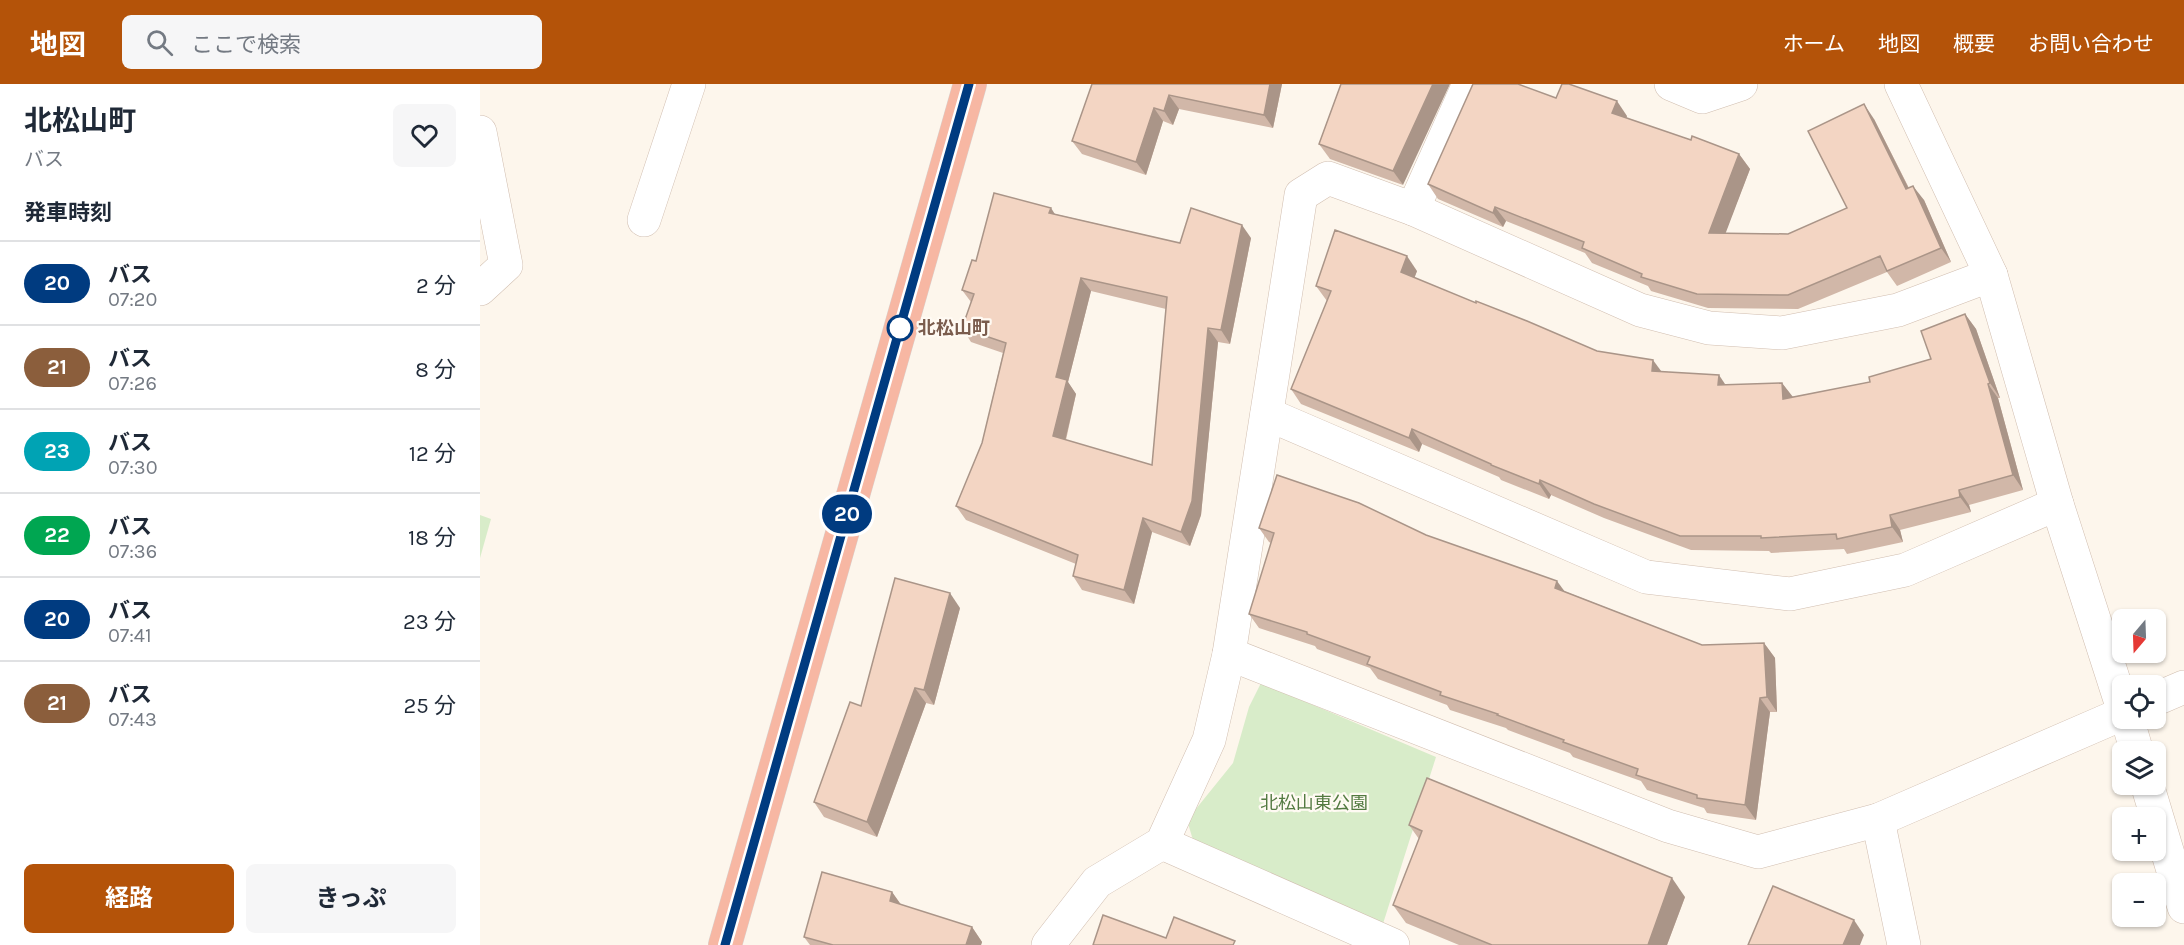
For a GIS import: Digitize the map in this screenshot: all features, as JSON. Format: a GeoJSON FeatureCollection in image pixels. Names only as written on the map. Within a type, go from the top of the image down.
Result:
{"type":"FeatureCollection","features":[{"type":"Feature","properties":{"kind":"highway"},"geometry":{"type":"LineString","coordinates":[[725,945],[969,84]]}},
{"type":"Feature","properties":{"kind":"street"},"geometry":{"type":"LineString","coordinates":[[644,220],[689,84]]}},
{"type":"Feature","properties":{"kind":"street"},"geometry":{"type":"LineString","coordinates":[[1413,209],[1469,84]]}},
{"type":"Feature","properties":{"kind":"street"},"geometry":{"type":"LineString","coordinates":[[1671,84],[1702,97],[1741,84]]}},
{"type":"Feature","properties":{"kind":"street"},"geometry":{"type":"LineString","coordinates":[[1901,84],[1991,275],[2056,504],[2112,675]]}},
{"type":"Feature","properties":{"kind":"street"},"geometry":{"type":"LineString","coordinates":[[480,132],[506,265],[480,288]]}},
{"type":"Feature","properties":{"kind":"street"},"geometry":{"type":"LineString","coordinates":[[1048,945],[1097,882],[1162,843],[1209,740],[1229,654],[1301,195],[1328,178],[1413,209],[1640,310],[1709,328],[1782,333],[1898,310],[1991,275]]}},
{"type":"Feature","properties":{"kind":"street"},"geometry":{"type":"LineString","coordinates":[[1267,414],[1646,577],[1791,594],[1905,570],[2056,504]]}},
{"type":"Feature","properties":{"kind":"street"},"geometry":{"type":"LineString","coordinates":[[1229,654],[1668,826],[1758,852],[1878,820],[2112,718]]}},
{"type":"Feature","properties":{"kind":"street"},"geometry":{"type":"LineString","coordinates":[[2166,695],[2184,687]]}},
{"type":"Feature","properties":{"kind":"street"},"geometry":{"type":"LineString","coordinates":[[2150,795],[2184,907]]}},
{"type":"Feature","properties":{"kind":"street"},"geometry":{"type":"LineString","coordinates":[[1878,820],[1904,945]]}},
{"type":"Feature","properties":{"kind":"street"},"geometry":{"type":"LineString","coordinates":[[1162,843],[1393,945]]}},
{"type":"Feature","properties":{"kind":"green space"},"geometry":{"type":"Polygon","coordinates":[[[480,515],[491,519],[480,558],[480,515]]]}},
{"type":"Feature","properties":{"kind":"green space","name":"北松山東公園"},"geometry":{"type":"Polygon","coordinates":[[[1261,683],[1436,757],[1381,930],[1196,850],[1187,820],[1233,763],[1249,707],[1261,683]]]}},
{"type":"Feature","properties":{"kind":"building"},"geometry":{"type":"Polygon","coordinates":[[[1092,84],[1270,84],[1264,115],[1169,95],[1164,111],[1154,108],[1136,162],[1072,141],[1092,84]]]}},
{"type":"Feature","properties":{"kind":"building"},"geometry":{"type":"Polygon","coordinates":[[[1341,84],[1433,84],[1393,171],[1319,144],[1341,84]]]}},
{"type":"Feature","properties":{"kind":"building"},"geometry":{"type":"Polygon","coordinates":[[[1473,84],[1518,84],[1556,98],[1562,84],[1569,84],[1617,101],[1612,113],[1691,140],[1692,136],[1739,154],[1709,233],[1788,234],[1847,208],[1808,131],[1864,104],[1906,189],[1913,186],[1941,248],[1887,271],[1880,256],[1788,295],[1697,294],[1641,277],[1642,274],[1582,248],[1584,242],[1495,207],[1493,213],[1428,184],[1473,84]]]}},
{"type":"Feature","properties":{"kind":"building"},"geometry":{"type":"Polygon","coordinates":[[[994,193],[1051,208],[1049,213],[1180,243],[1191,208],[1242,225],[1221,330],[1208,328],[1192,501],[1181,532],[1143,518],[1124,590],[1073,576],[1078,555],[956,506],[982,443],[1006,343],[962,328],[974,294],[962,290],[972,260],[976,261],[994,193]],[[1081,278],[1056,377],[1067,380],[1053,436],[1152,465],[1167,297],[1081,278]]]}},
{"type":"Feature","properties":{"kind":"building"},"geometry":{"type":"Polygon","coordinates":[[[1335,230],[1407,256],[1401,272],[1597,351],[1653,360],[1652,371],[1719,375],[1718,385],[1782,383],[1783,399],[1870,382],[1869,377],[1931,359],[1921,331],[1965,314],[1990,383],[1988,384],[2013,475],[1959,490],[1960,497],[1890,515],[1892,527],[1837,539],[1836,534],[1761,538],[1761,536],[1680,536],[1594,504],[1540,480],[1539,484],[1491,465],[1412,429],[1409,438],[1291,389],[1331,291],[1316,286],[1335,230]]]}},
{"type":"Feature","properties":{"kind":"building"},"geometry":{"type":"Polygon","coordinates":[[[1277,475],[1359,503],[1426,535],[1557,581],[1555,588],[1702,645],[1764,643],[1767,697],[1760,698],[1745,805],[1697,798],[1697,795],[1636,775],[1638,769],[1563,742],[1564,740],[1498,714],[1440,695],[1441,692],[1367,664],[1370,657],[1307,634],[1307,632],[1249,614],[1274,533],[1259,528],[1277,475]]]}},
{"type":"Feature","properties":{"kind":"building"},"geometry":{"type":"Polygon","coordinates":[[[895,578],[950,593],[924,690],[915,688],[867,822],[814,802],[850,702],[861,706],[895,578]]]}},
{"type":"Feature","properties":{"kind":"building"},"geometry":{"type":"Polygon","coordinates":[[[1427,778],[1672,878],[1648,945],[1492,945],[1393,905],[1422,831],[1409,825],[1427,778]]]}},
{"type":"Feature","properties":{"kind":"building"},"geometry":{"type":"Polygon","coordinates":[[[822,872],[892,892],[890,901],[972,927],[966,945],[833,945],[804,937],[822,872]]]}},
{"type":"Feature","properties":{"kind":"building"},"geometry":{"type":"Polygon","coordinates":[[[1773,886],[1854,920],[1843,945],[1748,945],[1773,886]]]}},
{"type":"Feature","properties":{"kind":"building"},"geometry":{"type":"Polygon","coordinates":[[[1103,915],[1166,938],[1174,917],[1235,941],[1233,945],[1093,945],[1103,915]]]}},
{"type":"Feature","properties":{"kind":"bus line","name":"20"},"geometry":{"type":"LineString","coordinates":[[725,945],[969,84]]}},
{"type":"Feature","properties":{"kind":"place","name":"北松山町"},"geometry":{"type":"Point","coordinates":[900,328]}}]}
